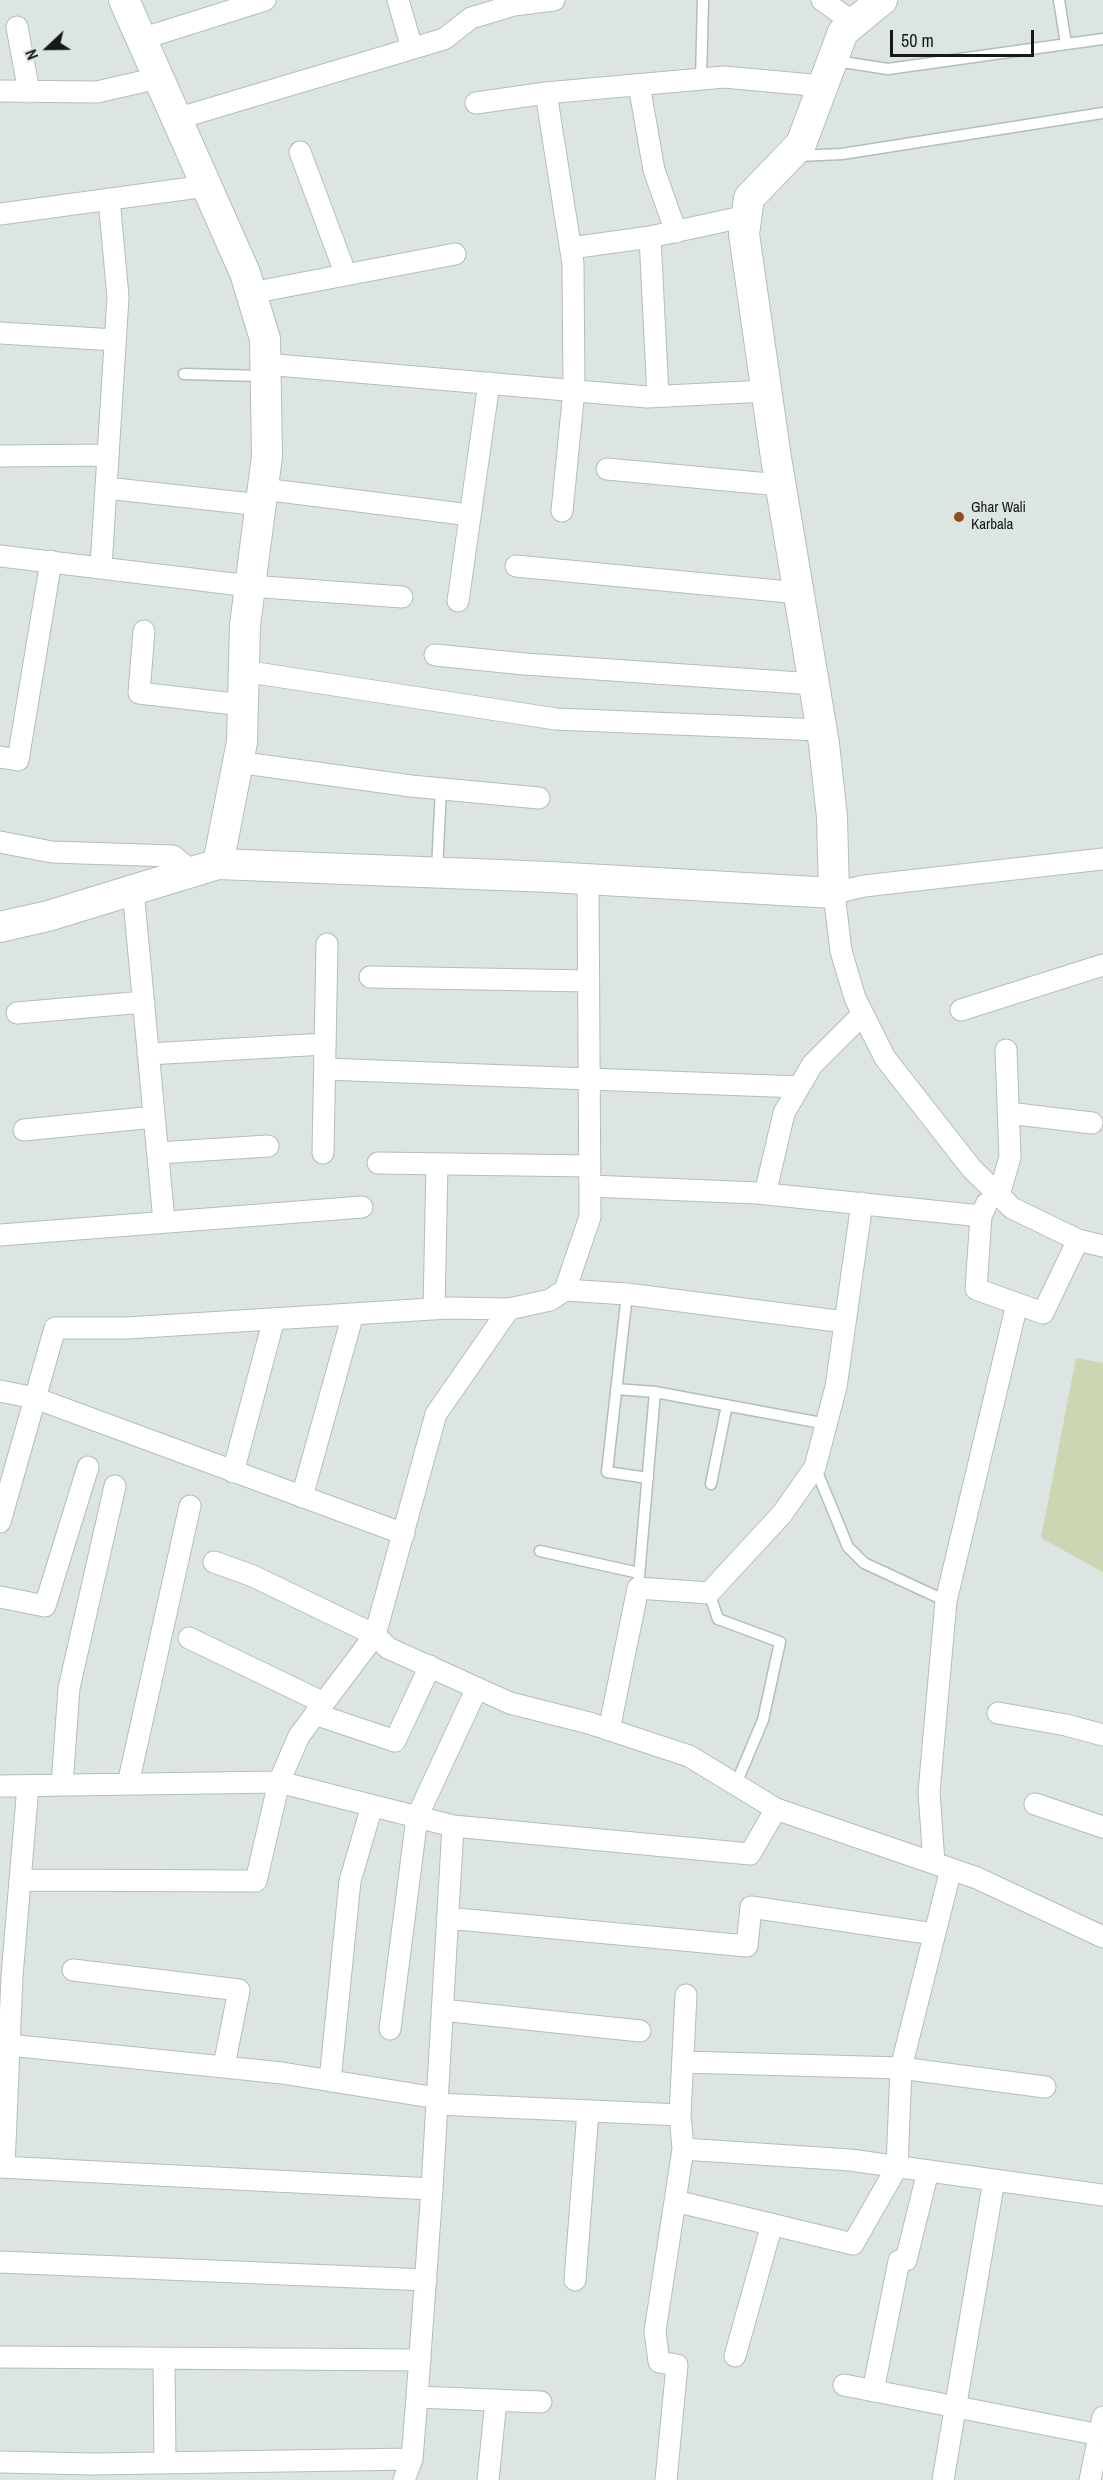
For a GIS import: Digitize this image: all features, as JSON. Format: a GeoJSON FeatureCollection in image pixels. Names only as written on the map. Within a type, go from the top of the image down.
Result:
{"type":"FeatureCollection","features":[{"type":"Feature","properties":{"kind":"street"},"geometry":{"type":"LineString","coordinates":[[124,0],[245,273],[265,339],[267,456],[245,625],[242,742],[206,868]]}},
{"type":"Feature","properties":{"kind":"street"},"geometry":{"type":"LineString","coordinates":[[141,39],[265,0]]}},
{"type":"Feature","properties":{"kind":"street"},"geometry":{"type":"LineString","coordinates":[[398,0],[412,48]]}},
{"type":"Feature","properties":{"kind":"street"},"geometry":{"type":"LineString","coordinates":[[176,118],[444,39],[471,18],[514,5],[554,0]]}},
{"type":"Feature","properties":{"kind":"street"},"geometry":{"type":"LineString","coordinates":[[822,0],[854,23]]}},
{"type":"Feature","properties":{"kind":"street"},"geometry":{"type":"LineString","coordinates":[[882,0],[843,32],[801,144],[749,198],[744,234],[780,485],[821,730],[832,817],[834,893],[841,951],[855,998],[885,1058],[972,1169],[1012,1208],[1078,1240],[1103,1246]]}},
{"type":"Feature","properties":{"kind":"street"},"geometry":{"type":"LineString","coordinates":[[18,27],[29,92]]}},
{"type":"Feature","properties":{"kind":"street"},"geometry":{"type":"LineString","coordinates":[[476,103],[546,93],[724,77],[828,73]]}},
{"type":"Feature","properties":{"kind":"street"},"geometry":{"type":"LineString","coordinates":[[0,92],[97,92],[158,78]]}},
{"type":"Feature","properties":{"kind":"street"},"geometry":{"type":"LineString","coordinates":[[639,85],[654,170],[676,232]]}},
{"type":"Feature","properties":{"kind":"street"},"geometry":{"type":"LineString","coordinates":[[546,93],[573,264],[574,390],[562,511]]}},
{"type":"Feature","properties":{"kind":"street"},"geometry":{"type":"LineString","coordinates":[[300,152],[346,274]]}},
{"type":"Feature","properties":{"kind":"street"},"geometry":{"type":"LineString","coordinates":[[0,213],[206,186]]}},
{"type":"Feature","properties":{"kind":"street"},"geometry":{"type":"LineString","coordinates":[[101,567],[118,297],[109,199]]}},
{"type":"Feature","properties":{"kind":"street"},"geometry":{"type":"LineString","coordinates":[[571,248],[650,237],[747,216]]}},
{"type":"Feature","properties":{"kind":"street"},"geometry":{"type":"LineString","coordinates":[[650,237],[658,396]]}},
{"type":"Feature","properties":{"kind":"street"},"geometry":{"type":"LineString","coordinates":[[251,293],[455,254]]}},
{"type":"Feature","properties":{"kind":"street"},"geometry":{"type":"LineString","coordinates":[[0,333],[115,340]]}},
{"type":"Feature","properties":{"kind":"street"},"geometry":{"type":"LineString","coordinates":[[265,370],[489,383],[658,396],[766,392]]}},
{"type":"Feature","properties":{"kind":"street"},"geometry":{"type":"LineString","coordinates":[[458,601],[489,383]]}},
{"type":"Feature","properties":{"kind":"street"},"geometry":{"type":"LineString","coordinates":[[0,456],[108,455]]}},
{"type":"Feature","properties":{"kind":"street"},"geometry":{"type":"LineString","coordinates":[[607,469],[780,485]]}},
{"type":"Feature","properties":{"kind":"street"},"geometry":{"type":"LineString","coordinates":[[106,488],[262,497],[470,515]]}},
{"type":"Feature","properties":{"kind":"street"},"geometry":{"type":"LineString","coordinates":[[0,555],[250,586],[402,597]]}},
{"type":"Feature","properties":{"kind":"street"},"geometry":{"type":"LineString","coordinates":[[0,758],[18,760],[51,561]]}},
{"type":"Feature","properties":{"kind":"street"},"geometry":{"type":"LineString","coordinates":[[516,566],[798,594]]}},
{"type":"Feature","properties":{"kind":"street"},"geometry":{"type":"LineString","coordinates":[[144,630],[139,693],[243,705]]}},
{"type":"Feature","properties":{"kind":"street"},"geometry":{"type":"LineString","coordinates":[[435,655],[525,664],[814,684]]}},
{"type":"Feature","properties":{"kind":"street"},"geometry":{"type":"LineString","coordinates":[[243,671],[556,719],[821,730]]}},
{"type":"Feature","properties":{"kind":"street"},"geometry":{"type":"LineString","coordinates":[[237,762],[441,789],[539,798]]}},
{"type":"Feature","properties":{"kind":"street"},"geometry":{"type":"LineString","coordinates":[[0,842],[52,852],[173,856],[206,868]]}},
{"type":"Feature","properties":{"kind":"street"},"geometry":{"type":"LineString","coordinates":[[0,927],[48,916],[206,868],[588,879],[834,893],[864,886],[1103,859]]}},
{"type":"Feature","properties":{"kind":"street"},"geometry":{"type":"LineString","coordinates":[[565,1290],[590,1217],[588,879]]}},
{"type":"Feature","properties":{"kind":"street"},"geometry":{"type":"LineString","coordinates":[[133,890],[164,1221]]}},
{"type":"Feature","properties":{"kind":"street"},"geometry":{"type":"LineString","coordinates":[[323,1153],[327,944]]}},
{"type":"Feature","properties":{"kind":"street"},"geometry":{"type":"LineString","coordinates":[[961,1010],[1103,965]]}},
{"type":"Feature","properties":{"kind":"street"},"geometry":{"type":"LineString","coordinates":[[370,977],[588,981]]}},
{"type":"Feature","properties":{"kind":"street"},"geometry":{"type":"LineString","coordinates":[[17,1013],[144,1002]]}},
{"type":"Feature","properties":{"kind":"street"},"geometry":{"type":"LineString","coordinates":[[765,1194],[784,1113],[812,1065],[863,1014]]}},
{"type":"Feature","properties":{"kind":"street"},"geometry":{"type":"LineString","coordinates":[[148,1054],[325,1044]]}},
{"type":"Feature","properties":{"kind":"street"},"geometry":{"type":"LineString","coordinates":[[1006,1050],[1010,1157],[996,1192],[981,1216],[976,1289],[1042,1313],[1078,1240]]}},
{"type":"Feature","properties":{"kind":"street"},"geometry":{"type":"LineString","coordinates":[[325,1069],[799,1087]]}},
{"type":"Feature","properties":{"kind":"street"},"geometry":{"type":"LineString","coordinates":[[1008,1113],[1092,1123]]}},
{"type":"Feature","properties":{"kind":"street"},"geometry":{"type":"LineString","coordinates":[[24,1130],[154,1117]]}},
{"type":"Feature","properties":{"kind":"street"},"geometry":{"type":"LineString","coordinates":[[158,1153],[268,1146]]}},
{"type":"Feature","properties":{"kind":"street"},"geometry":{"type":"LineString","coordinates":[[378,1163],[436,1164],[590,1176],[981,1216]]}},
{"type":"Feature","properties":{"kind":"street"},"geometry":{"type":"LineString","coordinates":[[434,1308],[436,1164]]}},
{"type":"Feature","properties":{"kind":"street"},"geometry":{"type":"LineString","coordinates":[[609,1730],[639,1580],[709,1593],[782,1514],[815,1467],[836,1387],[862,1203]]}},
{"type":"Feature","properties":{"kind":"street"},"geometry":{"type":"LineString","coordinates":[[0,1235],[362,1207]]}},
{"type":"Feature","properties":{"kind":"street"},"geometry":{"type":"LineString","coordinates":[[0,1522],[55,1328],[127,1328],[434,1308],[509,1309],[550,1300],[565,1290],[627,1294],[845,1322]]}},
{"type":"Feature","properties":{"kind":"street"},"geometry":{"type":"LineString","coordinates":[[675,2201],[853,2244],[897,2167],[901,2068],[934,1934],[942,1866],[929,1792],[945,1601],[1017,1304]]}},
{"type":"Feature","properties":{"kind":"street"},"geometry":{"type":"LineString","coordinates":[[20,1880],[256,1881],[279,1782],[299,1736],[375,1635],[436,1414],[509,1309]]}},
{"type":"Feature","properties":{"kind":"street"},"geometry":{"type":"LineString","coordinates":[[302,1497],[353,1314]]}},
{"type":"Feature","properties":{"kind":"street"},"geometry":{"type":"LineString","coordinates":[[233,1472],[274,1319]]}},
{"type":"Feature","properties":{"kind":"street"},"geometry":{"type":"LineString","coordinates":[[0,1391],[35,1398],[404,1534]]}},
{"type":"Feature","properties":{"kind":"street"},"geometry":{"type":"LineString","coordinates":[[0,1597],[45,1606],[88,1467]]}},
{"type":"Feature","properties":{"kind":"street"},"geometry":{"type":"LineString","coordinates":[[62,1785],[69,1688],[115,1486]]}},
{"type":"Feature","properties":{"kind":"street"},"geometry":{"type":"LineString","coordinates":[[128,1784],[190,1506]]}},
{"type":"Feature","properties":{"kind":"street"},"geometry":{"type":"LineString","coordinates":[[214,1562],[253,1576],[375,1635],[388,1648],[510,1703],[609,1730],[689,1756],[776,1809],[976,1878],[1103,1937]]}},
{"type":"Feature","properties":{"kind":"street"},"geometry":{"type":"LineString","coordinates":[[189,1638],[320,1708],[396,1741],[430,1666]]}},
{"type":"Feature","properties":{"kind":"street"},"geometry":{"type":"LineString","coordinates":[[390,2029],[417,1817],[477,1688]]}},
{"type":"Feature","properties":{"kind":"street"},"geometry":{"type":"LineString","coordinates":[[998,1713],[1066,1725],[1103,1735]]}},
{"type":"Feature","properties":{"kind":"street"},"geometry":{"type":"LineString","coordinates":[[0,1786],[279,1782],[453,1826],[750,1854],[776,1809]]}},
{"type":"Feature","properties":{"kind":"street"},"geometry":{"type":"LineString","coordinates":[[28,1786],[5,2008],[9,2045],[2,2167],[432,2189]]}},
{"type":"Feature","properties":{"kind":"street"},"geometry":{"type":"LineString","coordinates":[[1035,1804],[1103,1827]]}},
{"type":"Feature","properties":{"kind":"street"},"geometry":{"type":"LineString","coordinates":[[330,2080],[350,1881],[372,1806]]}},
{"type":"Feature","properties":{"kind":"street"},"geometry":{"type":"LineString","coordinates":[[404,2480],[412,2459],[426,2280],[453,1826]]}},
{"type":"Feature","properties":{"kind":"street"},"geometry":{"type":"LineString","coordinates":[[447,1918],[747,1947],[750,1907],[934,1934]]}},
{"type":"Feature","properties":{"kind":"street"},"geometry":{"type":"LineString","coordinates":[[73,1970],[239,1989],[225,2066]]}},
{"type":"Feature","properties":{"kind":"street"},"geometry":{"type":"LineString","coordinates":[[666,2480],[677,2365],[659,2362],[655,2331],[683,2150],[680,2115],[686,1995]]}},
{"type":"Feature","properties":{"kind":"street"},"geometry":{"type":"LineString","coordinates":[[442,2010],[640,2031]]}},
{"type":"Feature","properties":{"kind":"street"},"geometry":{"type":"LineString","coordinates":[[9,2045],[225,2066],[330,2080],[437,2101],[680,2115]]}},
{"type":"Feature","properties":{"kind":"street"},"geometry":{"type":"LineString","coordinates":[[683,2062],[901,2068],[1045,2087]]}},
{"type":"Feature","properties":{"kind":"street"},"geometry":{"type":"LineString","coordinates":[[575,2280],[588,2111]]}},
{"type":"Feature","properties":{"kind":"street"},"geometry":{"type":"LineString","coordinates":[[683,2150],[850,2160],[1103,2195]]}},
{"type":"Feature","properties":{"kind":"street"},"geometry":{"type":"LineString","coordinates":[[873,2391],[899,2261],[906,2260],[928,2171]]}},
{"type":"Feature","properties":{"kind":"street"},"geometry":{"type":"LineString","coordinates":[[943,2480],[994,2180]]}},
{"type":"Feature","properties":{"kind":"street"},"geometry":{"type":"LineString","coordinates":[[735,2356],[772,2224]]}},
{"type":"Feature","properties":{"kind":"street"},"geometry":{"type":"LineString","coordinates":[[0,2262],[426,2280]]}},
{"type":"Feature","properties":{"kind":"street"},"geometry":{"type":"LineString","coordinates":[[0,2357],[420,2360]]}},
{"type":"Feature","properties":{"kind":"street"},"geometry":{"type":"LineString","coordinates":[[164,2359],[165,2463]]}},
{"type":"Feature","properties":{"kind":"street"},"geometry":{"type":"LineString","coordinates":[[844,2385],[955,2407],[1101,2426],[1090,2480]]}},
{"type":"Feature","properties":{"kind":"street"},"geometry":{"type":"LineString","coordinates":[[417,2397],[541,2402]]}},
{"type":"Feature","properties":{"kind":"street"},"geometry":{"type":"LineString","coordinates":[[488,2480],[496,2400]]}},
{"type":"Feature","properties":{"kind":"street"},"geometry":{"type":"LineString","coordinates":[[0,2463],[412,2459]]}},
{"type":"Feature","properties":{"kind":"lane"},"geometry":{"type":"LineString","coordinates":[[701,79],[703,0]]}},
{"type":"Feature","properties":{"kind":"lane"},"geometry":{"type":"LineString","coordinates":[[1059,0],[1066,44]]}},
{"type":"Feature","properties":{"kind":"lane"},"geometry":{"type":"LineString","coordinates":[[828,73],[888,69],[1103,39]]}},
{"type":"Feature","properties":{"kind":"lane"},"geometry":{"type":"LineString","coordinates":[[790,156],[842,154],[1103,113]]}},
{"type":"Feature","properties":{"kind":"lane"},"geometry":{"type":"LineString","coordinates":[[184,374],[265,370]]}},
{"type":"Feature","properties":{"kind":"lane"},"geometry":{"type":"LineString","coordinates":[[437,873],[441,789]]}},
{"type":"Feature","properties":{"kind":"lane"},"geometry":{"type":"LineString","coordinates":[[627,1294],[607,1472],[648,1478]]}},
{"type":"Feature","properties":{"kind":"lane"},"geometry":{"type":"LineString","coordinates":[[616,1389],[656,1392],[826,1424]]}},
{"type":"Feature","properties":{"kind":"lane"},"geometry":{"type":"LineString","coordinates":[[540,1551],[639,1580],[656,1392]]}},
{"type":"Feature","properties":{"kind":"lane"},"geometry":{"type":"LineString","coordinates":[[711,1484],[727,1406]]}},
{"type":"Feature","properties":{"kind":"lane"},"geometry":{"type":"LineString","coordinates":[[815,1467],[848,1547],[864,1563],[945,1601]]}},
{"type":"Feature","properties":{"kind":"lane"},"geometry":{"type":"LineString","coordinates":[[709,1593],[718,1619],[780,1642],[763,1720],[735,1784]]}},
{"type":"Feature","properties":{"kind":"green space"},"geometry":{"type":"Polygon","coordinates":[[[1076,1358],[1103,1363],[1103,1572],[1041,1538],[1076,1358]]]}},
{"type":"Feature","properties":{"kind":"place","name":"Ghar Wali Karbala"},"geometry":{"type":"Point","coordinates":[959,517]}}]}
